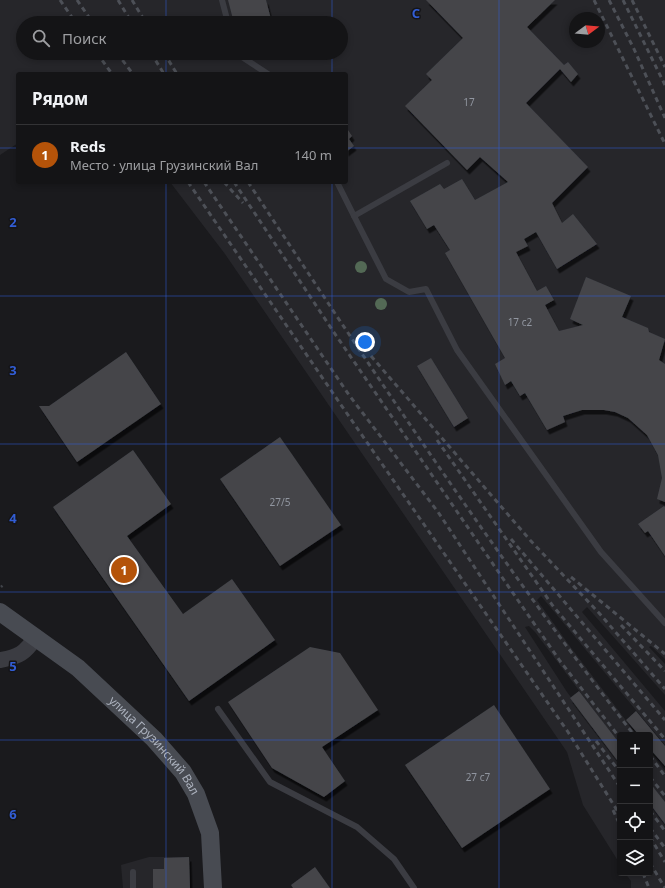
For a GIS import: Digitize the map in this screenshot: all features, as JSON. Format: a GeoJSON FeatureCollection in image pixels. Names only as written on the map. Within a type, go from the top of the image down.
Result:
{"type":"FeatureCollection","features":[{"type":"Feature","properties":{"kind":"main road","name":"улица Грузинский Вал"},"geometry":{"type":"LineString","coordinates":[[0,612],[78,668],[154,739],[183,772],[196,794],[210,833],[213,888]]}},
{"type":"Feature","properties":{"kind":"street"},"geometry":{"type":"LineString","coordinates":[[0,660],[14,658],[26,651],[36,638]]}},
{"type":"Feature","properties":{"kind":"lane"},"geometry":{"type":"LineString","coordinates":[[222,0],[226,16]]}},
{"type":"Feature","properties":{"kind":"lane"},"geometry":{"type":"LineString","coordinates":[[247,60],[265,72]]}},
{"type":"Feature","properties":{"kind":"lane"},"geometry":{"type":"LineString","coordinates":[[354,216],[447,163]]}},
{"type":"Feature","properties":{"kind":"lane"},"geometry":{"type":"LineString","coordinates":[[338,184],[386,279],[409,292],[426,289],[457,350],[601,552],[665,623]]}},
{"type":"Feature","properties":{"kind":"lane"},"geometry":{"type":"LineString","coordinates":[[218,709],[270,782],[357,827],[394,859],[414,888]]}},
{"type":"Feature","properties":{"kind":"lane"},"geometry":{"type":"LineString","coordinates":[[133,872],[133,888]]}},
{"type":"Feature","properties":{"kind":"path"},"geometry":{"type":"LineString","coordinates":[[1,587],[4,584]]}},
{"type":"Feature","properties":{"kind":"shaded area"},"geometry":{"type":"Polygon","coordinates":[[[0,0],[665,0],[665,659],[651,646],[649,647],[665,664],[665,695],[587,607],[582,612],[665,711],[665,745],[541,596],[537,600],[635,732],[617,732],[617,741],[535,632],[529,626],[525,627],[567,692],[617,759],[617,859],[583,805],[567,752],[225,254],[172,184],[348,184],[348,72],[16,72],[16,144],[0,155],[0,0]]]}},
{"type":"Feature","properties":{"kind":"shaded area"},"geometry":{"type":"Polygon","coordinates":[[[653,756],[665,771],[665,804],[653,788],[653,756]]]}},
{"type":"Feature","properties":{"kind":"shaded area"},"geometry":{"type":"Polygon","coordinates":[[[653,807],[665,823],[665,888],[631,888],[631,881],[627,876],[653,876],[653,807]]]}},
{"type":"Feature","properties":{"kind":"shaded area"},"geometry":{"type":"Polygon","coordinates":[[[149,857],[189,857],[190,888],[123,888],[121,865],[149,857]]]}},
{"type":"Feature","properties":{"kind":"building"},"geometry":{"type":"Polygon","coordinates":[[[228,0],[266,0],[270,16],[232,16],[228,0]]]}},
{"type":"Feature","properties":{"kind":"building"},"geometry":{"type":"Polygon","coordinates":[[[426,0],[555,0],[527,27],[564,65],[568,62],[578,74],[571,82],[560,69],[526,103],[588,167],[552,203],[562,223],[573,214],[597,244],[557,269],[536,232],[524,239],[528,246],[516,252],[537,291],[546,286],[554,300],[545,305],[559,331],[583,325],[570,319],[586,277],[631,296],[622,317],[648,328],[649,332],[665,339],[659,360],[665,364],[665,502],[657,499],[662,478],[658,455],[647,435],[628,418],[615,412],[604,410],[582,410],[563,416],[565,422],[547,430],[525,393],[520,396],[511,381],[505,385],[495,364],[505,358],[445,253],[450,250],[434,225],[427,229],[410,201],[440,184],[444,189],[462,179],[475,200],[508,182],[480,157],[467,170],[405,106],[432,80],[426,74],[463,38],[426,0]]]}},
{"type":"Feature","properties":{"kind":"building"},"geometry":{"type":"Polygon","coordinates":[[[348,130],[352,136],[349,139],[354,146],[348,150],[348,130]]]}},
{"type":"Feature","properties":{"kind":"building"},"geometry":{"type":"Polygon","coordinates":[[[126,352],[161,404],[77,462],[39,406],[49,406],[126,352]]]}},
{"type":"Feature","properties":{"kind":"building"},"geometry":{"type":"Polygon","coordinates":[[[431,358],[468,418],[454,427],[417,366],[431,358]]]}},
{"type":"Feature","properties":{"kind":"building"},"geometry":{"type":"Polygon","coordinates":[[[280,437],[341,525],[280,566],[220,479],[280,437]]]}},
{"type":"Feature","properties":{"kind":"building"},"geometry":{"type":"Polygon","coordinates":[[[133,450],[171,504],[127,536],[183,614],[232,579],[275,640],[189,701],[53,507],[133,450]]]}},
{"type":"Feature","properties":{"kind":"building"},"geometry":{"type":"Polygon","coordinates":[[[664,506],[665,556],[648,531],[645,533],[638,524],[664,506]]]}},
{"type":"Feature","properties":{"kind":"building"},"geometry":{"type":"Polygon","coordinates":[[[310,647],[340,653],[378,710],[322,747],[345,781],[324,797],[272,768],[228,702],[310,647]]]}},
{"type":"Feature","properties":{"kind":"building"},"geometry":{"type":"Polygon","coordinates":[[[579,691],[617,740],[617,760],[570,698],[579,691]]]}},
{"type":"Feature","properties":{"kind":"building"},"geometry":{"type":"Polygon","coordinates":[[[494,705],[550,789],[462,848],[405,765],[494,705]]]}},
{"type":"Feature","properties":{"kind":"building"},"geometry":{"type":"Polygon","coordinates":[[[636,711],[665,746],[665,766],[653,752],[653,732],[636,732],[626,720],[636,711]]]}},
{"type":"Feature","properties":{"kind":"building"},"geometry":{"type":"Polygon","coordinates":[[[653,787],[665,802],[665,824],[653,808],[653,787]]]}},
{"type":"Feature","properties":{"kind":"building"},"geometry":{"type":"Polygon","coordinates":[[[189,857],[190,888],[153,888],[153,869],[164,869],[164,858],[189,857]]]}},
{"type":"Feature","properties":{"kind":"building"},"geometry":{"type":"Polygon","coordinates":[[[315,867],[330,888],[293,888],[291,885],[315,867]]]}},
{"type":"Feature","properties":{"kind":"railway"},"geometry":{"type":"LineString","coordinates":[[60,0],[71,16]]}},
{"type":"Feature","properties":{"kind":"railway"},"geometry":{"type":"LineString","coordinates":[[77,0],[88,16]]}},
{"type":"Feature","properties":{"kind":"railway"},"geometry":{"type":"LineString","coordinates":[[118,0],[128,16]]}},
{"type":"Feature","properties":{"kind":"railway"},"geometry":{"type":"LineString","coordinates":[[132,0],[142,16]]}},
{"type":"Feature","properties":{"kind":"railway"},"geometry":{"type":"LineString","coordinates":[[594,0],[665,144]]}},
{"type":"Feature","properties":{"kind":"railway"},"geometry":{"type":"LineString","coordinates":[[609,0],[634,49],[665,118]]}},
{"type":"Feature","properties":{"kind":"railway"},"geometry":{"type":"LineString","coordinates":[[623,0],[665,85]]}},
{"type":"Feature","properties":{"kind":"railway"},"geometry":{"type":"LineString","coordinates":[[632,0],[665,67]]}},
{"type":"Feature","properties":{"kind":"railway"},"geometry":{"type":"LineString","coordinates":[[102,60],[111,72]]}},
{"type":"Feature","properties":{"kind":"railway"},"geometry":{"type":"LineString","coordinates":[[122,60],[131,72]]}},
{"type":"Feature","properties":{"kind":"railway"},"geometry":{"type":"LineString","coordinates":[[155,60],[163,72]]}},
{"type":"Feature","properties":{"kind":"railway"},"geometry":{"type":"LineString","coordinates":[[168,60],[176,72]]}},
{"type":"Feature","properties":{"kind":"railway"},"geometry":{"type":"LineString","coordinates":[[189,184],[568,732],[617,810]]}},
{"type":"Feature","properties":{"kind":"railway"},"geometry":{"type":"LineString","coordinates":[[205,184],[349,395],[438,512],[617,782]]}},
{"type":"Feature","properties":{"kind":"railway"},"geometry":{"type":"LineString","coordinates":[[226,184],[243,203]]}},
{"type":"Feature","properties":{"kind":"railway"},"geometry":{"type":"LineString","coordinates":[[235,184],[333,331],[560,661],[617,734]]}},
{"type":"Feature","properties":{"kind":"railway"},"geometry":{"type":"LineString","coordinates":[[249,184],[388,393],[484,531],[533,600],[632,732]]}},
{"type":"Feature","properties":{"kind":"railway"},"geometry":{"type":"LineString","coordinates":[[371,356],[530,540],[599,613],[665,689]]}},
{"type":"Feature","properties":{"kind":"railway"},"geometry":{"type":"LineString","coordinates":[[437,440],[553,606],[665,739]]}},
{"type":"Feature","properties":{"kind":"railway"},"geometry":{"type":"LineString","coordinates":[[511,539],[665,720]]}},
{"type":"Feature","properties":{"kind":"railway"},"geometry":{"type":"LineString","coordinates":[[571,577],[665,654]]}},
{"type":"Feature","properties":{"kind":"railway"},"geometry":{"type":"LineString","coordinates":[[621,625],[665,671]]}},
{"type":"Feature","properties":{"kind":"railway"},"geometry":{"type":"LineString","coordinates":[[596,741],[617,768]]}},
{"type":"Feature","properties":{"kind":"railway"},"geometry":{"type":"LineString","coordinates":[[653,760],[665,776]]}},
{"type":"Feature","properties":{"kind":"railway"},"geometry":{"type":"LineString","coordinates":[[653,781],[665,796]]}},
{"type":"Feature","properties":{"kind":"railway"},"geometry":{"type":"LineString","coordinates":[[613,810],[617,819]]}},
{"type":"Feature","properties":{"kind":"railway"},"geometry":{"type":"LineString","coordinates":[[653,815],[665,831]]}},
{"type":"Feature","properties":{"kind":"railway"},"geometry":{"type":"LineString","coordinates":[[653,832],[665,848]]}},
{"type":"Feature","properties":{"kind":"railway"},"geometry":{"type":"LineString","coordinates":[[652,840],[665,862]]}},
{"type":"Feature","properties":{"kind":"railway"},"geometry":{"type":"LineString","coordinates":[[653,868],[665,888]]}},
{"type":"Feature","properties":{"kind":"railway"},"geometry":{"type":"LineString","coordinates":[[644,876],[649,888]]}},
{"type":"Feature","properties":{"kind":"place","name":"Reds"},"geometry":{"type":"Point","coordinates":[124,570]}}]}
